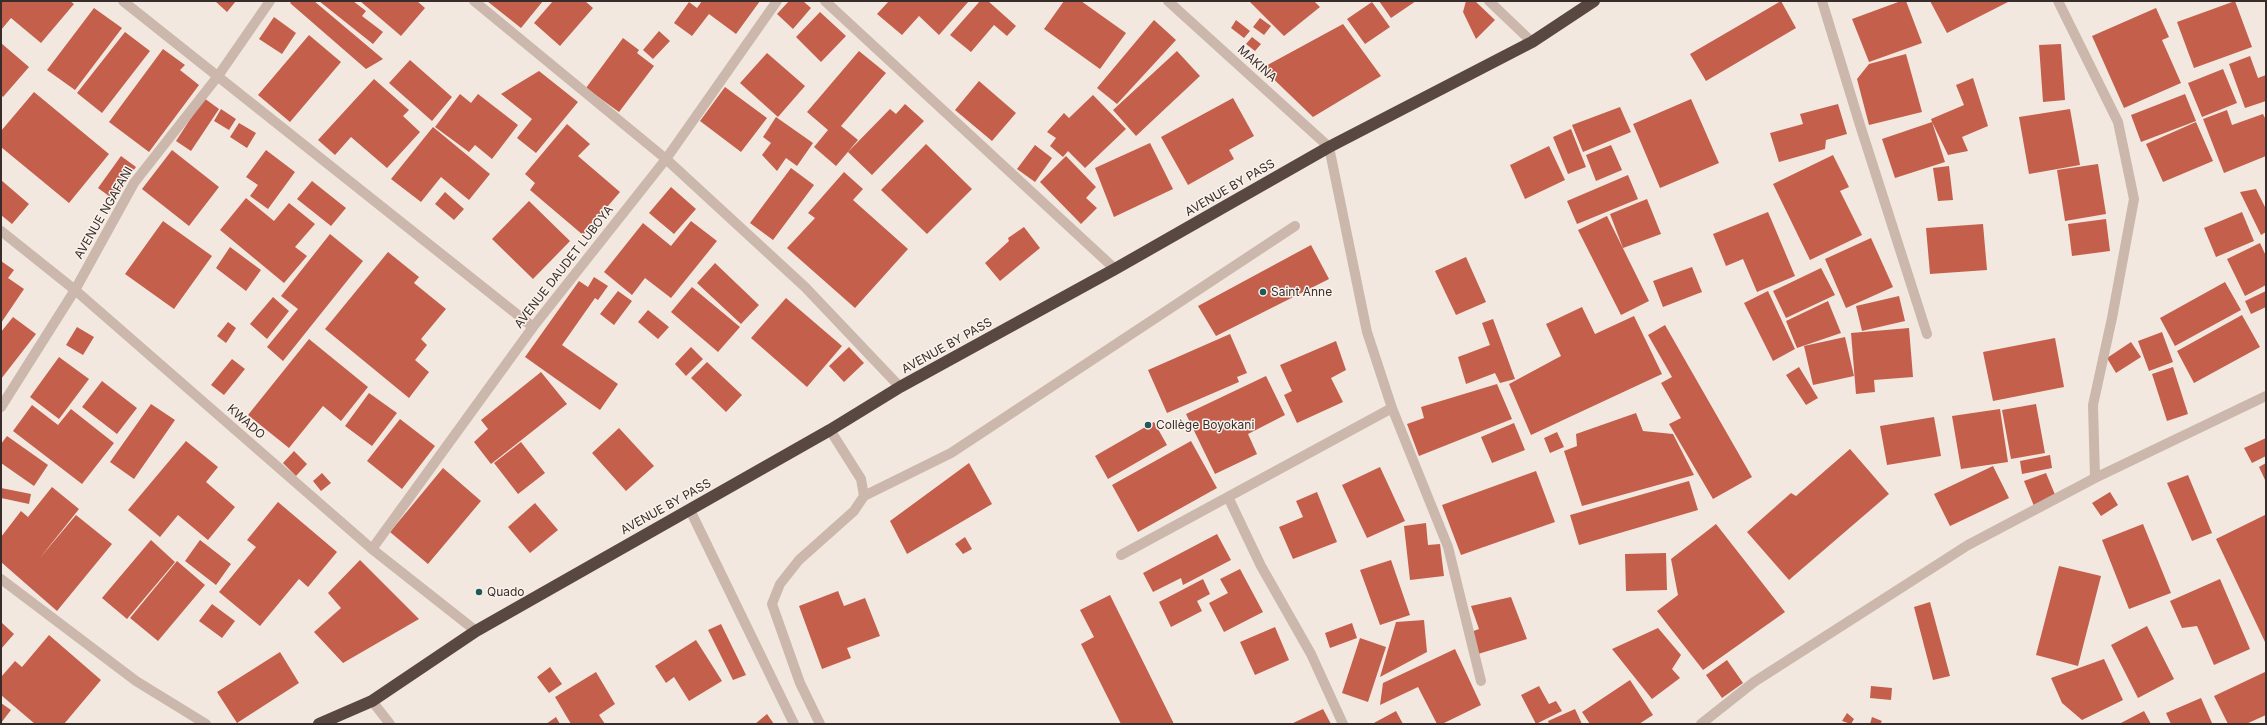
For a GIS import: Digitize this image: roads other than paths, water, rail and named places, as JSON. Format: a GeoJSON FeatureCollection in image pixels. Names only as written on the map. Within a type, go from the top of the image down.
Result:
{"type":"FeatureCollection","features":[{"type":"Feature","properties":{"kind":"highway","name":"AVENUE BY PASS"},"geometry":{"type":"LineString","coordinates":[[319,724],[372,701],[476,631],[830,430],[900,387],[1115,269],[1329,146],[1532,42],[1594,1]]}},
{"type":"Feature","properties":{"kind":"street"},"geometry":{"type":"LineString","coordinates":[[124,1],[533,327]]}},
{"type":"Feature","properties":{"kind":"street","name":"AVENUE NGAFANI"},"geometry":{"type":"LineString","coordinates":[[1,408],[75,290],[134,182],[218,76],[270,1]]}},
{"type":"Feature","properties":{"kind":"street"},"geometry":{"type":"LineString","coordinates":[[474,1],[666,159],[805,288],[900,387]]}},
{"type":"Feature","properties":{"kind":"street","name":"AVENUE DAUDET LUBOYA"},"geometry":{"type":"LineString","coordinates":[[372,549],[533,327],[666,159],[777,1]]}},
{"type":"Feature","properties":{"kind":"street"},"geometry":{"type":"LineString","coordinates":[[825,1],[1115,269]]}},
{"type":"Feature","properties":{"kind":"street","name":"MAKINA"},"geometry":{"type":"LineString","coordinates":[[1168,1],[1329,146]]}},
{"type":"Feature","properties":{"kind":"street"},"geometry":{"type":"LineString","coordinates":[[1489,1],[1532,42]]}},
{"type":"Feature","properties":{"kind":"street"},"geometry":{"type":"LineString","coordinates":[[1822,1],[1927,334]]}},
{"type":"Feature","properties":{"kind":"street"},"geometry":{"type":"LineString","coordinates":[[2058,1],[2118,122],[2134,199],[2112,318],[2093,405],[2095,478]]}},
{"type":"Feature","properties":{"kind":"street"},"geometry":{"type":"LineString","coordinates":[[1329,146],[1367,332],[1392,408],[1448,547],[1481,681]]}},
{"type":"Feature","properties":{"kind":"street"},"geometry":{"type":"LineString","coordinates":[[820,724],[800,683],[772,604],[780,584],[798,560],[854,511],[864,496],[951,453],[1295,226]]}},
{"type":"Feature","properties":{"kind":"street","name":"KWADO"},"geometry":{"type":"LineString","coordinates":[[1,231],[75,290],[372,549],[476,631]]}},
{"type":"Feature","properties":{"kind":"street"},"geometry":{"type":"LineString","coordinates":[[1701,724],[1754,682],[1968,545],[2095,478],[2266,396]]}},
{"type":"Feature","properties":{"kind":"street"},"geometry":{"type":"LineString","coordinates":[[1121,555],[1392,408]]}},
{"type":"Feature","properties":{"kind":"street"},"geometry":{"type":"LineString","coordinates":[[830,430],[861,479],[864,496]]}},
{"type":"Feature","properties":{"kind":"street"},"geometry":{"type":"LineString","coordinates":[[1228,497],[1262,566],[1311,654],[1343,724]]}},
{"type":"Feature","properties":{"kind":"street"},"geometry":{"type":"LineString","coordinates":[[690,510],[794,724]]}},
{"type":"Feature","properties":{"kind":"street"},"geometry":{"type":"LineString","coordinates":[[1,580],[136,681],[206,724]]}},
{"type":"Feature","properties":{"kind":"street"},"geometry":{"type":"LineString","coordinates":[[372,701],[390,724]]}},
{"type":"Feature","properties":{"kind":"place","name":"Saint Anne"},"geometry":{"type":"Point","coordinates":[1263,292]}},
{"type":"Feature","properties":{"kind":"place","name":"Collège Boyokani"},"geometry":{"type":"Point","coordinates":[1148,425]}},
{"type":"Feature","properties":{"kind":"place","name":"Quado"},"geometry":{"type":"Point","coordinates":[479,592]}}]}
